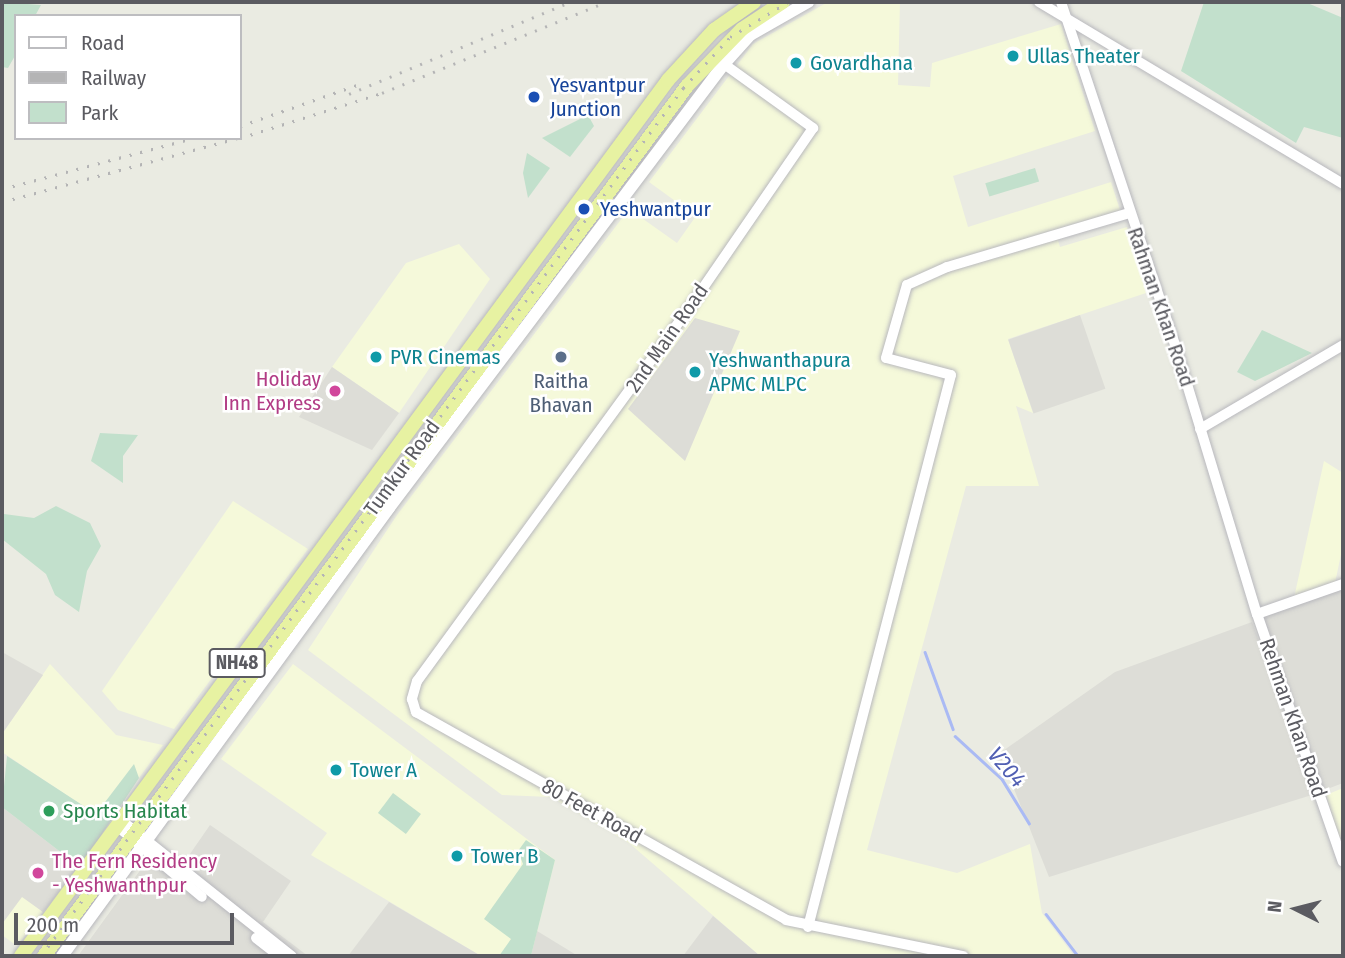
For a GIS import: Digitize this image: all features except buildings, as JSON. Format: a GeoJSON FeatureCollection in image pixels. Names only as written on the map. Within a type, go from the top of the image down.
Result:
{"type":"FeatureCollection","features":[{"type":"Feature","properties":{"kind":"highway","name":"Tumkur Road"},"geometry":{"type":"LineString","coordinates":[[21,956],[668,80],[714,30],[754,2]]}},
{"type":"Feature","properties":{"kind":"highway","name":"Tumkur Road"},"geometry":{"type":"LineString","coordinates":[[44,956],[687,86],[783,2]]}},
{"type":"Feature","properties":{"kind":"main road"},"geometry":{"type":"LineString","coordinates":[[62,956],[389,508],[749,30],[808,2]]}},
{"type":"Feature","properties":{"kind":"street"},"geometry":{"type":"LineString","coordinates":[[1039,2],[1343,184]]}},
{"type":"Feature","properties":{"kind":"street","name":"Rahman Khan Road"},"geometry":{"type":"LineString","coordinates":[[1061,2],[1200,429],[1257,614]]}},
{"type":"Feature","properties":{"kind":"street","name":"2nd Main Road"},"geometry":{"type":"LineString","coordinates":[[515,544],[671,334],[813,128],[724,64]]}},
{"type":"Feature","properties":{"kind":"street"},"geometry":{"type":"LineString","coordinates":[[808,927],[950,375],[886,358],[907,285],[947,267],[1129,213]]}},
{"type":"Feature","properties":{"kind":"street"},"geometry":{"type":"LineString","coordinates":[[1200,429],[1343,345]]}},
{"type":"Feature","properties":{"kind":"street","name":"80 Feet Road"},"geometry":{"type":"LineString","coordinates":[[515,544],[416,681],[412,699],[416,712],[786,920],[808,927],[963,956]]}},
{"type":"Feature","properties":{"kind":"street"},"geometry":{"type":"LineString","coordinates":[[1257,614],[1343,584]]}},
{"type":"Feature","properties":{"kind":"street","name":"Rehman Khan Road"},"geometry":{"type":"LineString","coordinates":[[1257,614],[1343,862]]}},
{"type":"Feature","properties":{"kind":"street"},"geometry":{"type":"LineString","coordinates":[[120,824],[143,847],[279,956]]}},
{"type":"Feature","properties":{"kind":"street"},"geometry":{"type":"LineString","coordinates":[[143,847],[292,956]]}},
{"type":"Feature","properties":{"kind":"shaded area"},"geometry":{"type":"Polygon","coordinates":[[[828,2],[900,2],[898,85],[930,87],[932,63],[1061,24],[1095,131],[953,176],[968,227],[1111,182],[1121,213],[1056,233],[1060,247],[1127,227],[1146,293],[1008,339],[1033,413],[1016,406],[1039,486],[966,486],[867,850],[957,873],[1030,844],[1042,913],[1074,956],[760,956],[629,843],[551,797],[502,795],[308,650],[397,515],[629,209],[677,243],[696,216],[649,182],[753,44],[828,2]]]}},
{"type":"Feature","properties":{"kind":"shaded area"},"geometry":{"type":"Polygon","coordinates":[[[459,244],[490,279],[399,413],[332,367],[406,263],[459,244]]]}},
{"type":"Feature","properties":{"kind":"shaded area"},"geometry":{"type":"Polygon","coordinates":[[[1080,315],[1105,389],[1034,413],[1008,340],[1080,315]]]}},
{"type":"Feature","properties":{"kind":"shaded area","name":"Yeshwanthapura APMC MLPC"},"geometry":{"type":"Polygon","coordinates":[[[695,318],[740,331],[685,461],[628,409],[695,318]]]}},
{"type":"Feature","properties":{"kind":"shaded area"},"geometry":{"type":"Polygon","coordinates":[[[332,367],[399,413],[372,450],[299,417],[332,367]]]}},
{"type":"Feature","properties":{"kind":"shaded area"},"geometry":{"type":"Polygon","coordinates":[[[1324,461],[1343,473],[1343,545],[1335,583],[1294,598],[1324,461]]]}},
{"type":"Feature","properties":{"kind":"shaded area"},"geometry":{"type":"Polygon","coordinates":[[[233,501],[308,549],[174,729],[118,710],[102,691],[233,501]]]}},
{"type":"Feature","properties":{"kind":"shaded area"},"geometry":{"type":"Polygon","coordinates":[[[1343,588],[1343,783],[1322,791],[1262,616],[1343,588]]]}},
{"type":"Feature","properties":{"kind":"shaded area"},"geometry":{"type":"Polygon","coordinates":[[[1252,622],[1315,794],[1049,877],[1010,779],[990,760],[1115,672],[1252,622]]]}},
{"type":"Feature","properties":{"kind":"shaded area"},"geometry":{"type":"Polygon","coordinates":[[[2,652],[43,675],[2,734],[2,652]]]}},
{"type":"Feature","properties":{"kind":"shaded area"},"geometry":{"type":"Polygon","coordinates":[[[50,664],[116,735],[163,745],[107,822],[2,752],[2,734],[50,664]]]}},
{"type":"Feature","properties":{"kind":"shaded area"},"geometry":{"type":"Polygon","coordinates":[[[293,664],[555,860],[531,956],[481,956],[311,855],[327,833],[221,759],[293,664]]]}},
{"type":"Feature","properties":{"kind":"shaded area"},"geometry":{"type":"Polygon","coordinates":[[[1343,788],[1343,851],[1326,795],[1343,788]]]}},
{"type":"Feature","properties":{"kind":"shaded area"},"geometry":{"type":"Polygon","coordinates":[[[2,807],[80,867],[43,912],[22,897],[2,924],[2,807]]]}},
{"type":"Feature","properties":{"kind":"shaded area"},"geometry":{"type":"Polygon","coordinates":[[[210,825],[291,881],[263,922],[308,956],[78,956],[157,847],[183,864],[210,825]]]}},
{"type":"Feature","properties":{"kind":"shaded area"},"geometry":{"type":"Polygon","coordinates":[[[22,896],[43,912],[17,946],[2,935],[2,924],[22,896]]]}},
{"type":"Feature","properties":{"kind":"shaded area"},"geometry":{"type":"Polygon","coordinates":[[[389,902],[481,956],[348,956],[389,902]]]}},
{"type":"Feature","properties":{"kind":"shaded area"},"geometry":{"type":"Polygon","coordinates":[[[713,916],[760,956],[683,956],[713,916]]]}},
{"type":"Feature","properties":{"kind":"shaded area"},"geometry":{"type":"Polygon","coordinates":[[[537,931],[542,934],[578,956],[531,956],[537,931]]]}},
{"type":"Feature","properties":{"kind":"green space"},"geometry":{"type":"Polygon","coordinates":[[[2,2],[41,5],[36,14],[14,14],[14,58],[8,68],[2,67],[2,2]]]}},
{"type":"Feature","properties":{"kind":"green space"},"geometry":{"type":"Polygon","coordinates":[[[1204,2],[1305,2],[1343,18],[1343,138],[1304,127],[1296,143],[1181,71],[1204,2]]]}},
{"type":"Feature","properties":{"kind":"green space"},"geometry":{"type":"Polygon","coordinates":[[[588,115],[594,126],[570,157],[542,138],[588,115]]]}},
{"type":"Feature","properties":{"kind":"green space"},"geometry":{"type":"Polygon","coordinates":[[[527,153],[550,168],[528,198],[523,173],[527,153]]]}},
{"type":"Feature","properties":{"kind":"green space"},"geometry":{"type":"Polygon","coordinates":[[[1035,168],[1039,181],[989,197],[985,183],[1035,168]]]}},
{"type":"Feature","properties":{"kind":"green space"},"geometry":{"type":"Polygon","coordinates":[[[1262,330],[1312,353],[1255,381],[1237,372],[1262,330]]]}},
{"type":"Feature","properties":{"kind":"green space"},"geometry":{"type":"Polygon","coordinates":[[[100,433],[138,435],[123,456],[123,483],[91,461],[100,433]]]}},
{"type":"Feature","properties":{"kind":"green space"},"geometry":{"type":"Polygon","coordinates":[[[56,506],[90,523],[101,546],[87,571],[79,612],[55,595],[46,574],[2,539],[4,514],[34,518],[56,506]]]}},
{"type":"Feature","properties":{"kind":"green space","name":"Sports Habitat"},"geometry":{"type":"Polygon","coordinates":[[[7,756],[96,814],[134,764],[139,778],[80,867],[2,807],[7,756]]]}},
{"type":"Feature","properties":{"kind":"green space"},"geometry":{"type":"Polygon","coordinates":[[[393,793],[421,814],[406,834],[378,813],[393,793]]]}},
{"type":"Feature","properties":{"kind":"green space"},"geometry":{"type":"Polygon","coordinates":[[[526,840],[555,860],[531,956],[499,956],[511,939],[484,919],[523,864],[518,851],[526,840]]]}},
{"type":"Feature","properties":{"kind":"waterway","name":"V204"},"geometry":{"type":"LineString","coordinates":[[925,652],[953,729]]}},
{"type":"Feature","properties":{"kind":"waterway","name":"V204"},"geometry":{"type":"LineString","coordinates":[[955,736],[1002,779],[1029,823]]}},
{"type":"Feature","properties":{"kind":"waterway","name":"V204"},"geometry":{"type":"LineString","coordinates":[[1046,914],[1078,956]]}},
{"type":"Feature","properties":{"kind":"railway"},"geometry":{"type":"LineString","coordinates":[[349,94],[570,2]]}},
{"type":"Feature","properties":{"kind":"railway"},"geometry":{"type":"LineString","coordinates":[[242,137],[382,93],[606,2]]}},
{"type":"Feature","properties":{"kind":"railway"},"geometry":{"type":"LineString","coordinates":[[41,956],[683,88],[730,37],[788,2]]}},
{"type":"Feature","properties":{"kind":"railway"},"geometry":{"type":"LineString","coordinates":[[242,125],[357,85]]}},
{"type":"Feature","properties":{"kind":"railway"},"geometry":{"type":"LineString","coordinates":[[2,189],[186,140]]}},
{"type":"Feature","properties":{"kind":"railway"},"geometry":{"type":"LineString","coordinates":[[2,202],[231,140]]}},
{"type":"Feature","properties":{"kind":"place","name":"Ullas Theater"},"geometry":{"type":"Point","coordinates":[1013,56]}},
{"type":"Feature","properties":{"kind":"place","name":"Govardhana"},"geometry":{"type":"Point","coordinates":[796,63]}},
{"type":"Feature","properties":{"kind":"place","name":"Yesvantpur Junction"},"geometry":{"type":"Point","coordinates":[534,97]}},
{"type":"Feature","properties":{"kind":"place","name":"Yeshwantpur"},"geometry":{"type":"Point","coordinates":[584,209]}},
{"type":"Feature","properties":{"kind":"place","name":"PVR Cinemas"},"geometry":{"type":"Point","coordinates":[376,357]}},
{"type":"Feature","properties":{"kind":"place","name":"Raitha Bhavan"},"geometry":{"type":"Point","coordinates":[561,357]}},
{"type":"Feature","properties":{"kind":"place","name":"Yeshwanthapura APMC MLPC"},"geometry":{"type":"Point","coordinates":[695,372]}},
{"type":"Feature","properties":{"kind":"place","name":"Holiday Inn Express"},"geometry":{"type":"Point","coordinates":[335,391]}},
{"type":"Feature","properties":{"kind":"place","name":"Tower A"},"geometry":{"type":"Point","coordinates":[336,770]}},
{"type":"Feature","properties":{"kind":"place","name":"Sports Habitat"},"geometry":{"type":"Point","coordinates":[49,811]}},
{"type":"Feature","properties":{"kind":"place","name":"Tower B"},"geometry":{"type":"Point","coordinates":[457,856]}},
{"type":"Feature","properties":{"kind":"place","name":"The Fern Residency - Yeshwanthpur"},"geometry":{"type":"Point","coordinates":[38,873]}}]}
